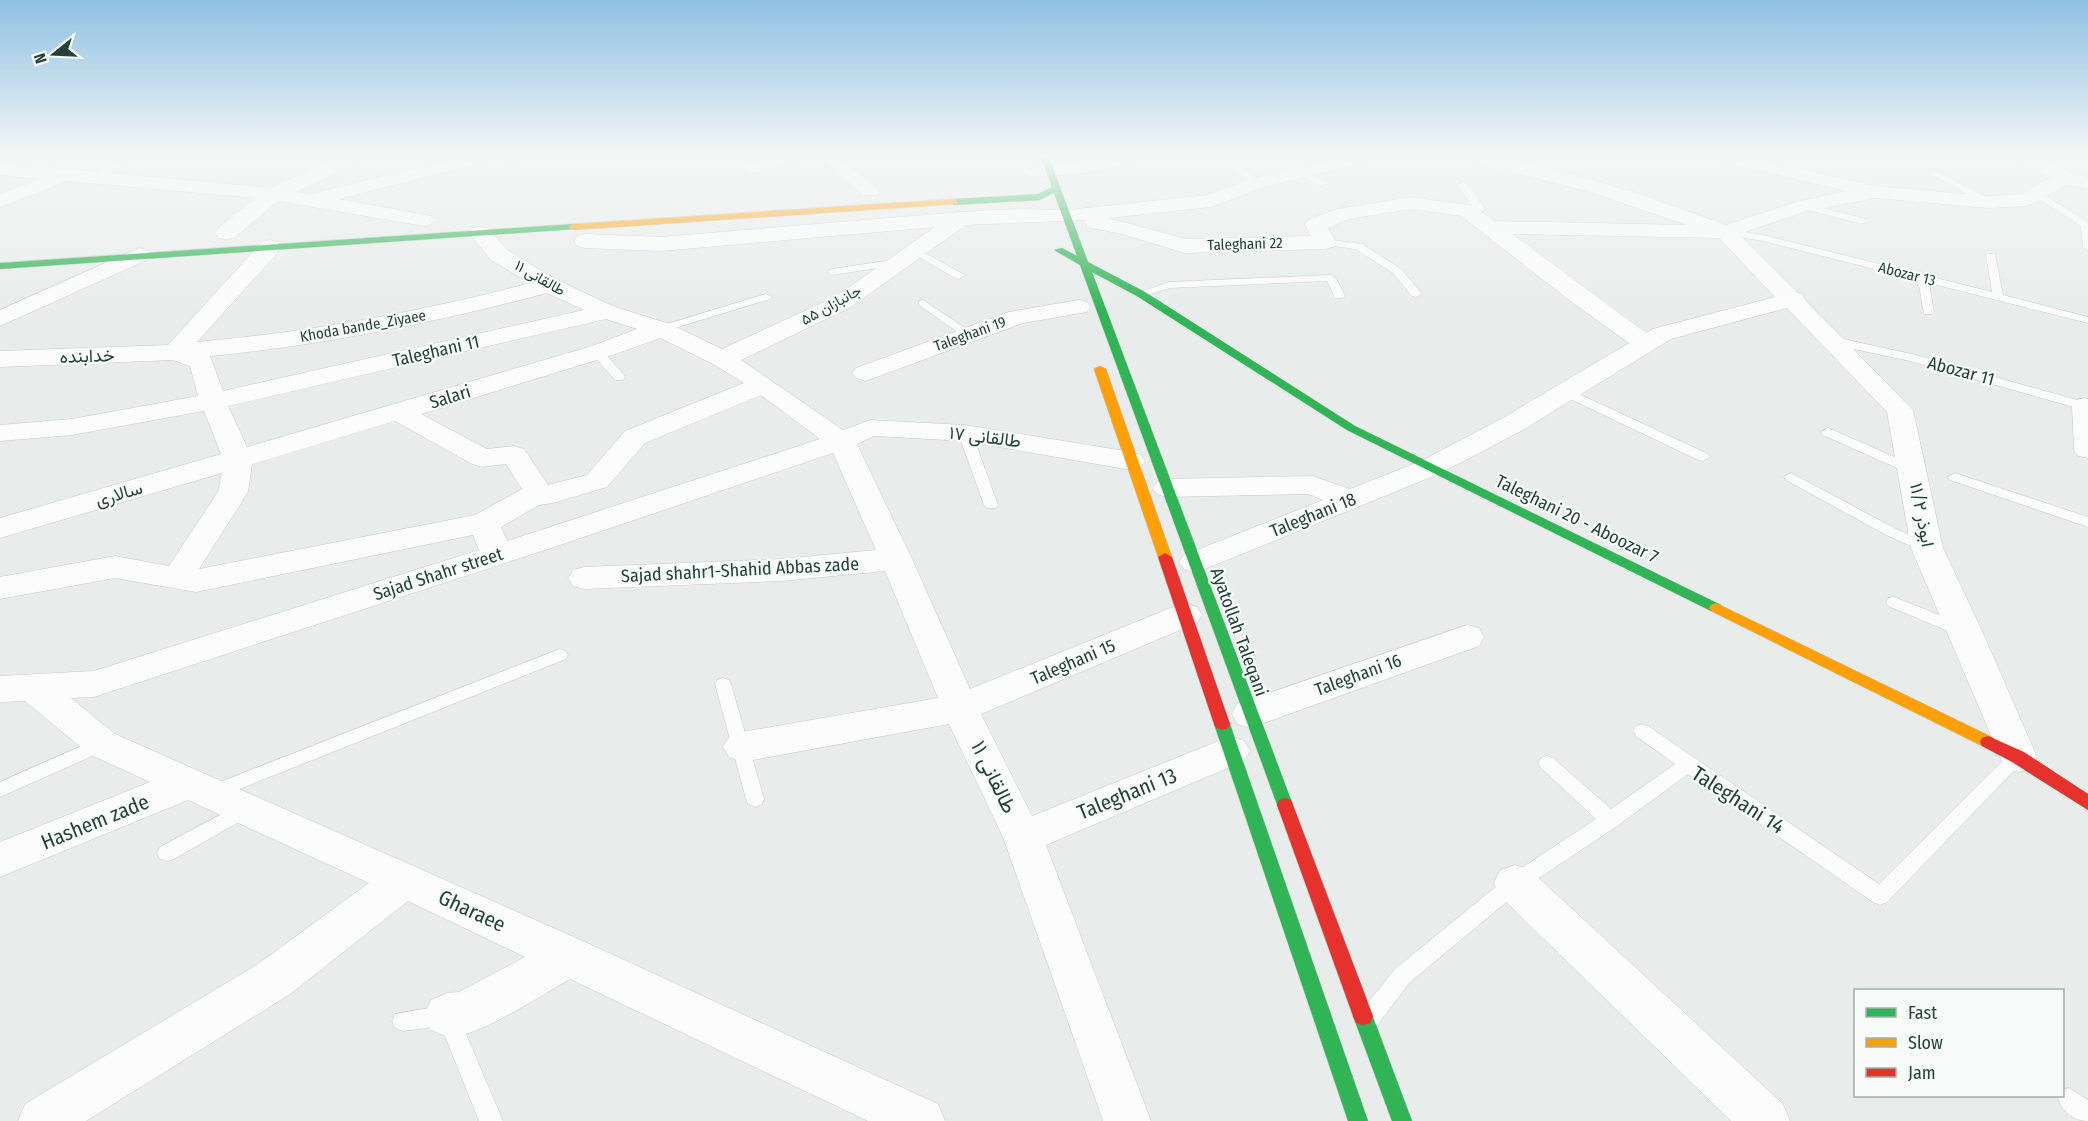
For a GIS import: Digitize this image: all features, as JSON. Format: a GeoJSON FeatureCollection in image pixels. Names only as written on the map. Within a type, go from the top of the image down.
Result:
{"type":"FeatureCollection","features":[{"type":"Feature","properties":{"kind":"main road"},"geometry":{"type":"LineString","coordinates":[[0,266],[480,232],[954,211],[952,207]]}},
{"type":"Feature","properties":{"kind":"main road","name":"Ayatollah Taleqani"},"geometry":{"type":"LineString","coordinates":[[1052,209],[1059,250],[1065,269]]}},
{"type":"Feature","properties":{"kind":"main road","name":"Ayatollah Taleqani"},"geometry":{"type":"LineString","coordinates":[[1052,209],[1083,262],[1402,1121]]}},
{"type":"Feature","properties":{"kind":"main road"},"geometry":{"type":"LineString","coordinates":[[366,224],[430,220]]}},
{"type":"Feature","properties":{"kind":"main road"},"geometry":{"type":"LineString","coordinates":[[221,233],[249,231]]}},
{"type":"Feature","properties":{"kind":"main road"},"geometry":{"type":"LineString","coordinates":[[51,262],[62,250]]}},
{"type":"Feature","properties":{"kind":"main road","name":"Taleghani 20 - Aboozar 7"},"geometry":{"type":"LineString","coordinates":[[1059,250],[1141,294],[1351,428],[2018,757],[2088,803]]}},
{"type":"Feature","properties":{"kind":"main road"},"geometry":{"type":"LineString","coordinates":[[1094,351],[1358,1121]]}},
{"type":"Feature","properties":{"kind":"street"},"geometry":{"type":"LineString","coordinates":[[221,233],[256,207]]}},
{"type":"Feature","properties":{"kind":"street"},"geometry":{"type":"LineString","coordinates":[[353,207],[430,220]]}},
{"type":"Feature","properties":{"kind":"street"},"geometry":{"type":"LineString","coordinates":[[585,241],[661,244],[954,211],[1086,207]]}},
{"type":"Feature","properties":{"kind":"street"},"geometry":{"type":"LineString","coordinates":[[1325,242],[1316,225],[1344,213],[1383,207]]}},
{"type":"Feature","properties":{"kind":"street"},"geometry":{"type":"LineString","coordinates":[[1446,207],[1467,210],[1646,344]]}},
{"type":"Feature","properties":{"kind":"street"},"geometry":{"type":"LineString","coordinates":[[1663,207],[1725,232]]}},
{"type":"Feature","properties":{"kind":"street"},"geometry":{"type":"LineString","coordinates":[[1490,227],[1725,232],[1799,207]]}},
{"type":"Feature","properties":{"kind":"street","name":"Taleghani 22"},"geometry":{"type":"LineString","coordinates":[[1052,209],[1185,246],[1325,242]]}},
{"type":"Feature","properties":{"kind":"street","name":"جانبازان ۵۵"},"geometry":{"type":"LineString","coordinates":[[722,359],[843,302],[908,257],[954,211]]}},
{"type":"Feature","properties":{"kind":"street","name":"طالقانی ۱۱"},"geometry":{"type":"LineString","coordinates":[[480,232],[499,255],[549,285],[607,312]]}},
{"type":"Feature","properties":{"kind":"street","name":"ابوذر ۱۱/۲"},"geometry":{"type":"LineString","coordinates":[[1725,232],[1794,299],[1900,410],[1927,548],[1966,633],[2018,757]]}},
{"type":"Feature","properties":{"kind":"street"},"geometry":{"type":"LineString","coordinates":[[178,577],[233,492],[238,460],[213,401],[201,361],[175,352],[270,247]]}},
{"type":"Feature","properties":{"kind":"street"},"geometry":{"type":"LineString","coordinates":[[0,319],[139,255]]}},
{"type":"Feature","properties":{"kind":"street","name":"Khoda bande_Ziyaee"},"geometry":{"type":"LineString","coordinates":[[175,352],[271,343],[417,317],[462,308],[549,285]]}},
{"type":"Feature","properties":{"kind":"street","name":"Taleghani 18"},"geometry":{"type":"LineString","coordinates":[[1195,562],[1431,467],[1511,425],[1662,334],[1794,299]]}},
{"type":"Feature","properties":{"kind":"street","name":"Taleghani 19"},"geometry":{"type":"LineString","coordinates":[[866,373],[1018,317],[1079,308]]}},
{"type":"Feature","properties":{"kind":"street"},"geometry":{"type":"LineString","coordinates":[[607,312],[661,329],[722,359],[763,385],[841,441]]}},
{"type":"Feature","properties":{"kind":"street","name":"Taleghani 11"},"geometry":{"type":"LineString","coordinates":[[0,434],[72,427],[213,401],[607,312]]}},
{"type":"Feature","properties":{"kind":"street","name":"Salari"},"geometry":{"type":"LineString","coordinates":[[238,460],[597,352],[661,329]]}},
{"type":"Feature","properties":{"kind":"street","name":"خدابنده"},"geometry":{"type":"LineString","coordinates":[[0,360],[175,352]]}},
{"type":"Feature","properties":{"kind":"street"},"geometry":{"type":"LineString","coordinates":[[532,496],[553,494],[597,481],[636,437],[763,385]]}},
{"type":"Feature","properties":{"kind":"street"},"geometry":{"type":"LineString","coordinates":[[2086,406],[2088,450]]}},
{"type":"Feature","properties":{"kind":"street"},"geometry":{"type":"LineString","coordinates":[[0,588],[115,567],[196,580],[484,523],[532,496],[537,490],[514,455],[482,458],[398,412]]}},
{"type":"Feature","properties":{"kind":"street","name":"طالقانی ۱۷"},"geometry":{"type":"LineString","coordinates":[[841,441],[870,428],[965,433],[1131,460]]}},
{"type":"Feature","properties":{"kind":"street","name":"طالقانی ۱۱"},"geometry":{"type":"LineString","coordinates":[[841,441],[896,559],[960,708],[1023,837],[1127,1121]]}},
{"type":"Feature","properties":{"kind":"street","name":"Sajad Shahr street"},"geometry":{"type":"LineString","coordinates":[[16,688],[94,684],[841,441]]}},
{"type":"Feature","properties":{"kind":"street","name":"سالاری"},"geometry":{"type":"LineString","coordinates":[[0,528],[238,460]]}},
{"type":"Feature","properties":{"kind":"street"},"geometry":{"type":"LineString","coordinates":[[1167,488],[1312,485],[1350,500]]}},
{"type":"Feature","properties":{"kind":"street"},"geometry":{"type":"LineString","coordinates":[[484,523],[496,555]]}},
{"type":"Feature","properties":{"kind":"street","name":"Sajad shahr1-Shahid Abbas zade"},"geometry":{"type":"LineString","coordinates":[[584,578],[782,570],[896,559]]}},
{"type":"Feature","properties":{"kind":"street","name":"Taleghani 15"},"geometry":{"type":"LineString","coordinates":[[742,747],[960,708],[1185,615]]}},
{"type":"Feature","properties":{"kind":"street","name":"Taleghani 16"},"geometry":{"type":"LineString","coordinates":[[1250,714],[1467,637]]}},
{"type":"Feature","properties":{"kind":"street","name":"Gharaee"},"geometry":{"type":"LineString","coordinates":[[16,688],[102,744],[405,880],[921,1121]]}},
{"type":"Feature","properties":{"kind":"street","name":"Taleghani 13"},"geometry":{"type":"LineString","coordinates":[[1023,837],[1231,751]]}},
{"type":"Feature","properties":{"kind":"street","name":"Hashem zade"},"geometry":{"type":"LineString","coordinates":[[0,860],[216,795]]}},
{"type":"Feature","properties":{"kind":"street"},"geometry":{"type":"LineString","coordinates":[[42,1121],[274,979],[405,880]]}},
{"type":"Feature","properties":{"kind":"street"},"geometry":{"type":"LineString","coordinates":[[1515,883],[1766,1121]]}},
{"type":"Feature","properties":{"kind":"street"},"geometry":{"type":"LineString","coordinates":[[447,1015],[464,1013],[570,956]]}},
{"type":"Feature","properties":{"kind":"lane"},"geometry":{"type":"LineString","coordinates":[[1467,210],[1479,207]]}},
{"type":"Feature","properties":{"kind":"lane"},"geometry":{"type":"LineString","coordinates":[[1808,207],[1862,221]]}},
{"type":"Feature","properties":{"kind":"lane"},"geometry":{"type":"LineString","coordinates":[[2058,207],[2086,225],[2088,247]]}},
{"type":"Feature","properties":{"kind":"lane","name":"Abozar 13"},"geometry":{"type":"LineString","coordinates":[[1725,232],[1763,238],[2088,320]]}},
{"type":"Feature","properties":{"kind":"lane"},"geometry":{"type":"LineString","coordinates":[[1325,242],[1358,246],[1397,271],[1416,294]]}},
{"type":"Feature","properties":{"kind":"lane"},"geometry":{"type":"LineString","coordinates":[[1991,256],[1998,296]]}},
{"type":"Feature","properties":{"kind":"lane"},"geometry":{"type":"LineString","coordinates":[[832,272],[908,257],[958,276]]}},
{"type":"Feature","properties":{"kind":"lane"},"geometry":{"type":"LineString","coordinates":[[1141,294],[1169,285],[1331,278],[1339,296]]}},
{"type":"Feature","properties":{"kind":"lane"},"geometry":{"type":"LineString","coordinates":[[1923,278],[1928,312]]}},
{"type":"Feature","properties":{"kind":"lane"},"geometry":{"type":"LineString","coordinates":[[661,329],[766,297]]}},
{"type":"Feature","properties":{"kind":"lane"},"geometry":{"type":"LineString","coordinates":[[923,303],[967,334]]}},
{"type":"Feature","properties":{"kind":"lane","name":"Abozar 11"},"geometry":{"type":"LineString","coordinates":[[1834,341],[1912,358],[2086,406]]}},
{"type":"Feature","properties":{"kind":"lane"},"geometry":{"type":"LineString","coordinates":[[597,352],[619,377]]}},
{"type":"Feature","properties":{"kind":"lane"},"geometry":{"type":"LineString","coordinates":[[1566,392],[1703,457]]}},
{"type":"Feature","properties":{"kind":"lane"},"geometry":{"type":"LineString","coordinates":[[1828,432],[1913,470]]}},
{"type":"Feature","properties":{"kind":"lane"},"geometry":{"type":"LineString","coordinates":[[965,433],[991,505]]}},
{"type":"Feature","properties":{"kind":"lane"},"geometry":{"type":"LineString","coordinates":[[1791,477],[1893,533],[1927,548]]}},
{"type":"Feature","properties":{"kind":"lane"},"geometry":{"type":"LineString","coordinates":[[1955,477],[2088,522]]}},
{"type":"Feature","properties":{"kind":"lane"},"geometry":{"type":"LineString","coordinates":[[1894,602],[1966,633]]}},
{"type":"Feature","properties":{"kind":"lane"},"geometry":{"type":"LineString","coordinates":[[167,853],[216,795],[560,655]]}},
{"type":"Feature","properties":{"kind":"lane"},"geometry":{"type":"LineString","coordinates":[[723,684],[755,799]]}},
{"type":"Feature","properties":{"kind":"lane"},"geometry":{"type":"LineString","coordinates":[[1642,731],[1688,764]]}},
{"type":"Feature","properties":{"kind":"lane"},"geometry":{"type":"LineString","coordinates":[[0,790],[102,744]]}},
{"type":"Feature","properties":{"kind":"lane","name":"Taleghani 14"},"geometry":{"type":"LineString","coordinates":[[1366,1022],[1402,976],[1515,883],[1610,820],[1688,764],[1880,896],[2018,757]]}},
{"type":"Feature","properties":{"kind":"lane"},"geometry":{"type":"LineString","coordinates":[[1546,763],[1610,820]]}},
{"type":"Feature","properties":{"kind":"lane"},"geometry":{"type":"LineString","coordinates":[[403,1021],[447,1015],[491,1121]]}},
{"type":"Feature","properties":{"kind":"lane"},"geometry":{"type":"LineString","coordinates":[[2069,1099],[2088,1114]]}},
{"type":"Feature","properties":{"kind":"traffic: fast"},"geometry":{"type":"LineString","coordinates":[[1063,207],[1285,805]]}},
{"type":"Feature","properties":{"kind":"traffic: fast"},"geometry":{"type":"LineString","coordinates":[[0,266],[573,227]]}},
{"type":"Feature","properties":{"kind":"traffic: fast"},"geometry":{"type":"LineString","coordinates":[[1059,250],[1141,294],[1351,428],[1716,608]]}},
{"type":"Feature","properties":{"kind":"traffic: fast"},"geometry":{"type":"LineString","coordinates":[[1222,724],[1358,1121]]}},
{"type":"Feature","properties":{"kind":"traffic: fast"},"geometry":{"type":"LineString","coordinates":[[1363,1016],[1402,1121]]}},
{"type":"Feature","properties":{"kind":"traffic: slow"},"geometry":{"type":"LineString","coordinates":[[573,227],[873,207]]}},
{"type":"Feature","properties":{"kind":"traffic: slow"},"geometry":{"type":"LineString","coordinates":[[1100,369],[1165,557]]}},
{"type":"Feature","properties":{"kind":"traffic: slow"},"geometry":{"type":"LineString","coordinates":[[1716,608],[1988,742]]}},
{"type":"Feature","properties":{"kind":"traffic: jam"},"geometry":{"type":"LineString","coordinates":[[1165,557],[1222,724]]}},
{"type":"Feature","properties":{"kind":"traffic: jam"},"geometry":{"type":"LineString","coordinates":[[1988,742],[2018,757],[2088,803]]}},
{"type":"Feature","properties":{"kind":"traffic: jam"},"geometry":{"type":"LineString","coordinates":[[1285,805],[1363,1016]]}}]}
